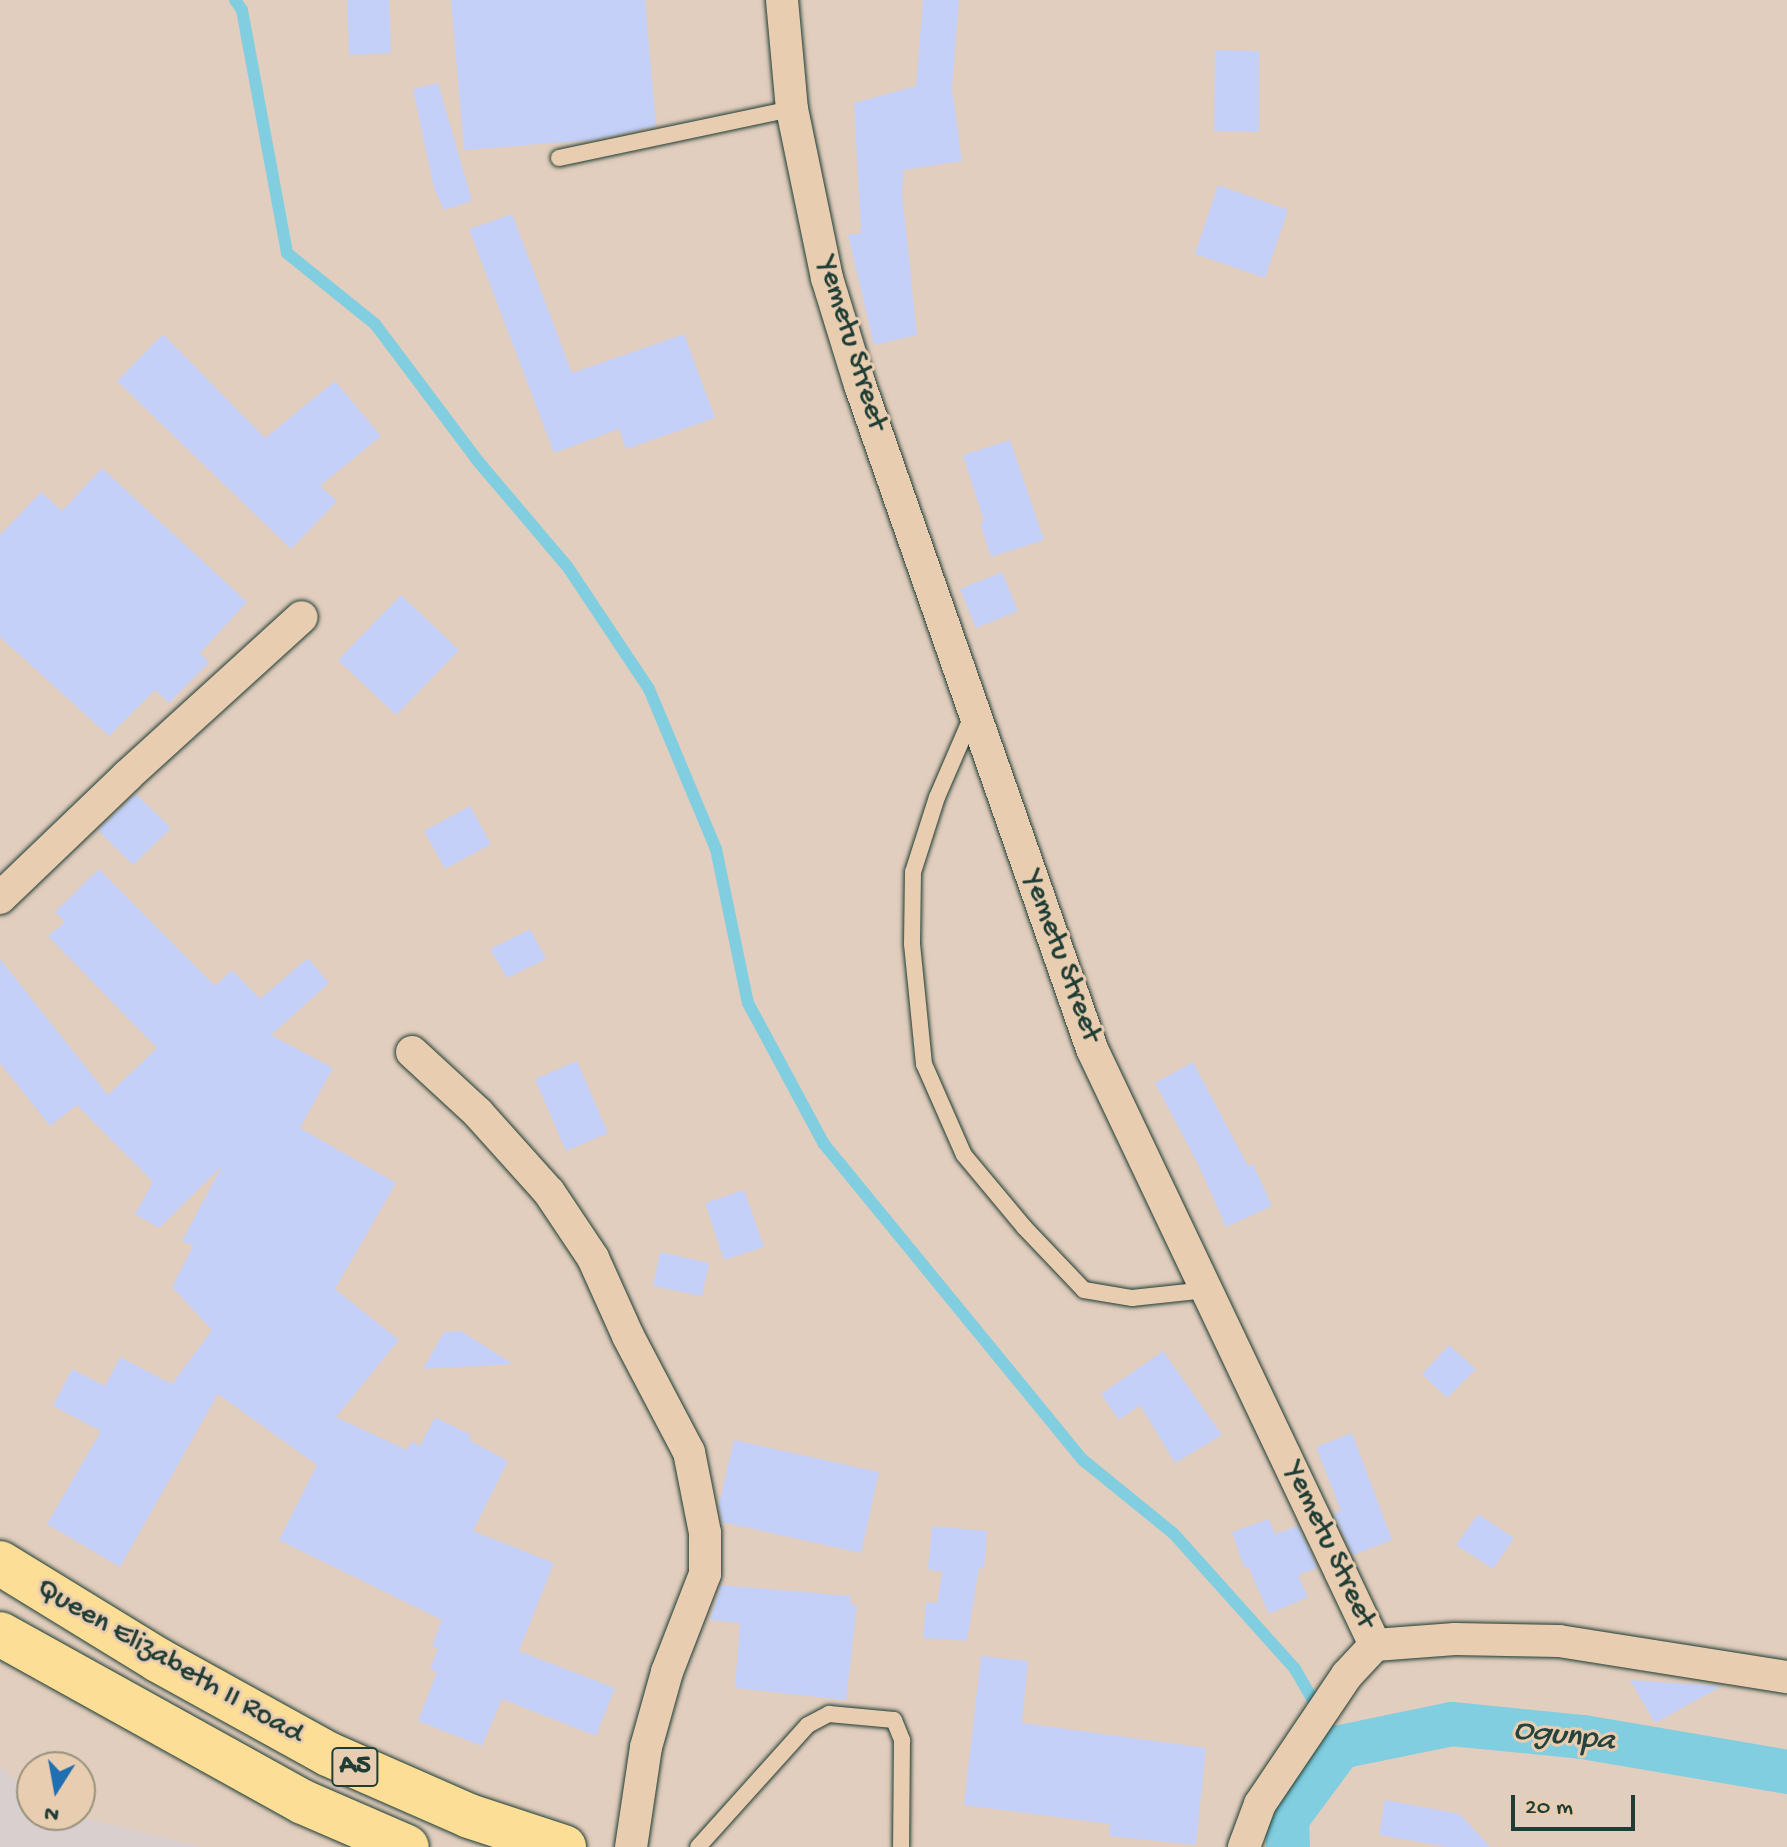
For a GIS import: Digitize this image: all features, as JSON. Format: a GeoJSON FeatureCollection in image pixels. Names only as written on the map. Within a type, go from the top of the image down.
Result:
{"type":"FeatureCollection","features":[{"type":"Feature","properties":{"kind":"highway","name":"Queen Elizabeth II Road"},"geometry":{"type":"LineString","coordinates":[[0,1563],[158,1660],[328,1754],[469,1816],[564,1847]]}},
{"type":"Feature","properties":{"kind":"highway","name":"Queen Elizabeth II Road"},"geometry":{"type":"LineString","coordinates":[[0,1634],[303,1802],[407,1847]]}},
{"type":"Feature","properties":{"kind":"street","name":"Yemetu Street"},"geometry":{"type":"LineString","coordinates":[[782,0],[792,109],[827,278],[1092,1049],[1375,1645],[1347,1675],[1260,1804],[1244,1847]]}},
{"type":"Feature","properties":{"kind":"street"},"geometry":{"type":"LineString","coordinates":[[0,898],[127,776],[302,617]]}},
{"type":"Feature","properties":{"kind":"street"},"geometry":{"type":"LineString","coordinates":[[412,1052],[478,1113],[549,1192],[593,1258],[628,1336],[689,1452],[705,1533],[705,1574],[667,1672],[646,1747],[631,1847]]}},
{"type":"Feature","properties":{"kind":"street"},"geometry":{"type":"LineString","coordinates":[[1375,1645],[1455,1639],[1559,1641],[1787,1677]]}},
{"type":"Feature","properties":{"kind":"lane"},"geometry":{"type":"LineString","coordinates":[[559,158],[792,109]]}},
{"type":"Feature","properties":{"kind":"lane"},"geometry":{"type":"LineString","coordinates":[[974,712],[937,797],[913,872],[912,944],[924,1064],[964,1155],[1024,1227],[1084,1290],[1132,1298],[1207,1290]]}},
{"type":"Feature","properties":{"kind":"lane"},"geometry":{"type":"LineString","coordinates":[[698,1847],[808,1725],[829,1714],[894,1720],[902,1740],[901,1847]]}},
{"type":"Feature","properties":{"kind":"shaded area"},"geometry":{"type":"Polygon","coordinates":[[[0,1766],[16,1780],[16,1831],[96,1831],[96,1821],[203,1847],[0,1847],[0,1766]]]}},
{"type":"Feature","properties":{"kind":"building"},"geometry":{"type":"Polygon","coordinates":[[[347,0],[389,0],[391,53],[349,55],[347,0]]]}},
{"type":"Feature","properties":{"kind":"building"},"geometry":{"type":"Polygon","coordinates":[[[451,0],[645,0],[656,126],[591,140],[464,150],[451,0]]]}},
{"type":"Feature","properties":{"kind":"building"},"geometry":{"type":"Polygon","coordinates":[[[923,0],[959,0],[952,88],[962,161],[904,170],[902,192],[917,335],[874,345],[848,235],[861,233],[854,103],[916,86],[923,0]]]}},
{"type":"Feature","properties":{"kind":"building"},"geometry":{"type":"Polygon","coordinates":[[[1215,50],[1259,51],[1259,132],[1214,131],[1215,50]]]}},
{"type":"Feature","properties":{"kind":"building"},"geometry":{"type":"Polygon","coordinates":[[[438,83],[472,201],[444,210],[434,188],[413,89],[438,83]]]}},
{"type":"Feature","properties":{"kind":"building"},"geometry":{"type":"Polygon","coordinates":[[[1218,185],[1288,210],[1265,278],[1195,254],[1218,185]]]}},
{"type":"Feature","properties":{"kind":"building"},"geometry":{"type":"Polygon","coordinates":[[[512,214],[572,373],[684,334],[715,418],[626,449],[619,429],[554,453],[469,229],[512,214]]]}},
{"type":"Feature","properties":{"kind":"building"},"geometry":{"type":"Polygon","coordinates":[[[163,334],[265,438],[335,381],[381,436],[320,486],[337,501],[291,549],[117,381],[163,334]]]}},
{"type":"Feature","properties":{"kind":"building"},"geometry":{"type":"Polygon","coordinates":[[[1010,440],[1044,540],[991,557],[980,523],[984,521],[963,455],[1010,440]]]}},
{"type":"Feature","properties":{"kind":"building"},"geometry":{"type":"Polygon","coordinates":[[[102,468],[247,602],[200,653],[209,662],[169,703],[155,690],[109,736],[0,637],[0,535],[41,492],[62,511],[102,468]]]}},
{"type":"Feature","properties":{"kind":"building"},"geometry":{"type":"Polygon","coordinates":[[[1002,572],[1018,611],[976,628],[960,589],[1002,572]]]}},
{"type":"Feature","properties":{"kind":"building"},"geometry":{"type":"Polygon","coordinates":[[[401,595],[459,650],[396,715],[338,660],[401,595]]]}},
{"type":"Feature","properties":{"kind":"building"},"geometry":{"type":"Polygon","coordinates":[[[136,794],[171,828],[133,865],[98,830],[136,794]]]}},
{"type":"Feature","properties":{"kind":"building"},"geometry":{"type":"Polygon","coordinates":[[[470,806],[491,844],[445,869],[424,831],[470,806]]]}},
{"type":"Feature","properties":{"kind":"building"},"geometry":{"type":"Polygon","coordinates":[[[99,869],[215,986],[232,970],[260,999],[308,958],[329,983],[271,1035],[333,1068],[300,1128],[396,1183],[335,1289],[399,1340],[336,1417],[407,1450],[412,1441],[420,1446],[435,1417],[471,1435],[469,1440],[508,1461],[473,1531],[554,1563],[519,1651],[615,1688],[596,1736],[502,1699],[482,1746],[418,1721],[437,1672],[430,1669],[438,1648],[432,1646],[442,1620],[279,1540],[317,1465],[218,1394],[120,1567],[47,1524],[101,1431],[53,1406],[72,1369],[105,1386],[120,1357],[172,1384],[212,1330],[172,1287],[193,1246],[182,1241],[222,1166],[159,1228],[135,1214],[153,1182],[77,1105],[50,1126],[0,1063],[0,959],[108,1095],[157,1048],[48,936],[65,922],[55,912],[99,869]]]}},
{"type":"Feature","properties":{"kind":"building"},"geometry":{"type":"Polygon","coordinates":[[[530,929],[546,959],[507,978],[490,949],[530,929]]]}},
{"type":"Feature","properties":{"kind":"building"},"geometry":{"type":"Polygon","coordinates":[[[577,1061],[608,1133],[566,1151],[535,1079],[577,1061]]]}},
{"type":"Feature","properties":{"kind":"building"},"geometry":{"type":"Polygon","coordinates":[[[1193,1062],[1248,1166],[1253,1164],[1272,1206],[1226,1227],[1199,1166],[1155,1083],[1193,1062]]]}},
{"type":"Feature","properties":{"kind":"building"},"geometry":{"type":"Polygon","coordinates":[[[744,1190],[764,1247],[724,1260],[705,1203],[744,1190]]]}},
{"type":"Feature","properties":{"kind":"building"},"geometry":{"type":"Polygon","coordinates":[[[660,1252],[709,1263],[702,1296],[653,1286],[660,1252]]]}},
{"type":"Feature","properties":{"kind":"building"},"geometry":{"type":"Polygon","coordinates":[[[461,1331],[513,1364],[423,1369],[444,1332],[461,1331]]]}},
{"type":"Feature","properties":{"kind":"building"},"geometry":{"type":"Polygon","coordinates":[[[1449,1345],[1476,1369],[1447,1398],[1422,1374],[1449,1345]]]}},
{"type":"Feature","properties":{"kind":"building"},"geometry":{"type":"Polygon","coordinates":[[[1163,1351],[1222,1435],[1175,1463],[1140,1405],[1119,1420],[1101,1394],[1163,1351]]]}},
{"type":"Feature","properties":{"kind":"building"},"geometry":{"type":"Polygon","coordinates":[[[1352,1433],[1392,1540],[1353,1555],[1334,1514],[1341,1511],[1316,1447],[1352,1433]]]}},
{"type":"Feature","properties":{"kind":"building"},"geometry":{"type":"Polygon","coordinates":[[[734,1440],[879,1472],[861,1553],[722,1522],[719,1505],[734,1440]]]}},
{"type":"Feature","properties":{"kind":"building"},"geometry":{"type":"Polygon","coordinates":[[[1478,1514],[1514,1538],[1493,1569],[1456,1545],[1478,1514]]]}},
{"type":"Feature","properties":{"kind":"building"},"geometry":{"type":"Polygon","coordinates":[[[1269,1519],[1275,1534],[1298,1526],[1317,1568],[1298,1575],[1308,1597],[1269,1614],[1248,1566],[1244,1567],[1232,1532],[1269,1519]]]}},
{"type":"Feature","properties":{"kind":"building"},"geometry":{"type":"Polygon","coordinates":[[[932,1526],[987,1531],[984,1569],[979,1568],[967,1641],[923,1638],[926,1602],[937,1603],[942,1572],[928,1569],[932,1526]]]}},
{"type":"Feature","properties":{"kind":"building"},"geometry":{"type":"Polygon","coordinates":[[[721,1585],[851,1596],[850,1604],[857,1605],[846,1700],[735,1688],[740,1623],[710,1620],[721,1585]]]}},
{"type":"Feature","properties":{"kind":"building"},"geometry":{"type":"Polygon","coordinates":[[[981,1656],[1028,1661],[1022,1723],[1206,1748],[1196,1845],[1109,1836],[1110,1824],[964,1805],[981,1656]]]}},
{"type":"Feature","properties":{"kind":"building"},"geometry":{"type":"Polygon","coordinates":[[[1630,1680],[1722,1686],[1655,1723],[1630,1680]]]}},
{"type":"Feature","properties":{"kind":"building"},"geometry":{"type":"Polygon","coordinates":[[[1385,1800],[1460,1814],[1490,1847],[1447,1847],[1379,1835],[1385,1800]]]}},
{"type":"Feature","properties":{"kind":"waterway"},"geometry":{"type":"LineString","coordinates":[[235,0],[242,10],[287,253],[375,324],[477,460],[567,566],[649,689],[716,849],[748,1003],[824,1144],[1083,1460],[1174,1534],[1295,1669],[1340,1747]]}},
{"type":"Feature","properties":{"kind":"waterway","name":"Ogunpa"},"geometry":{"type":"LineString","coordinates":[[1288,1847],[1287,1819],[1340,1747],[1452,1724],[1583,1737],[1787,1772]]}}]}
